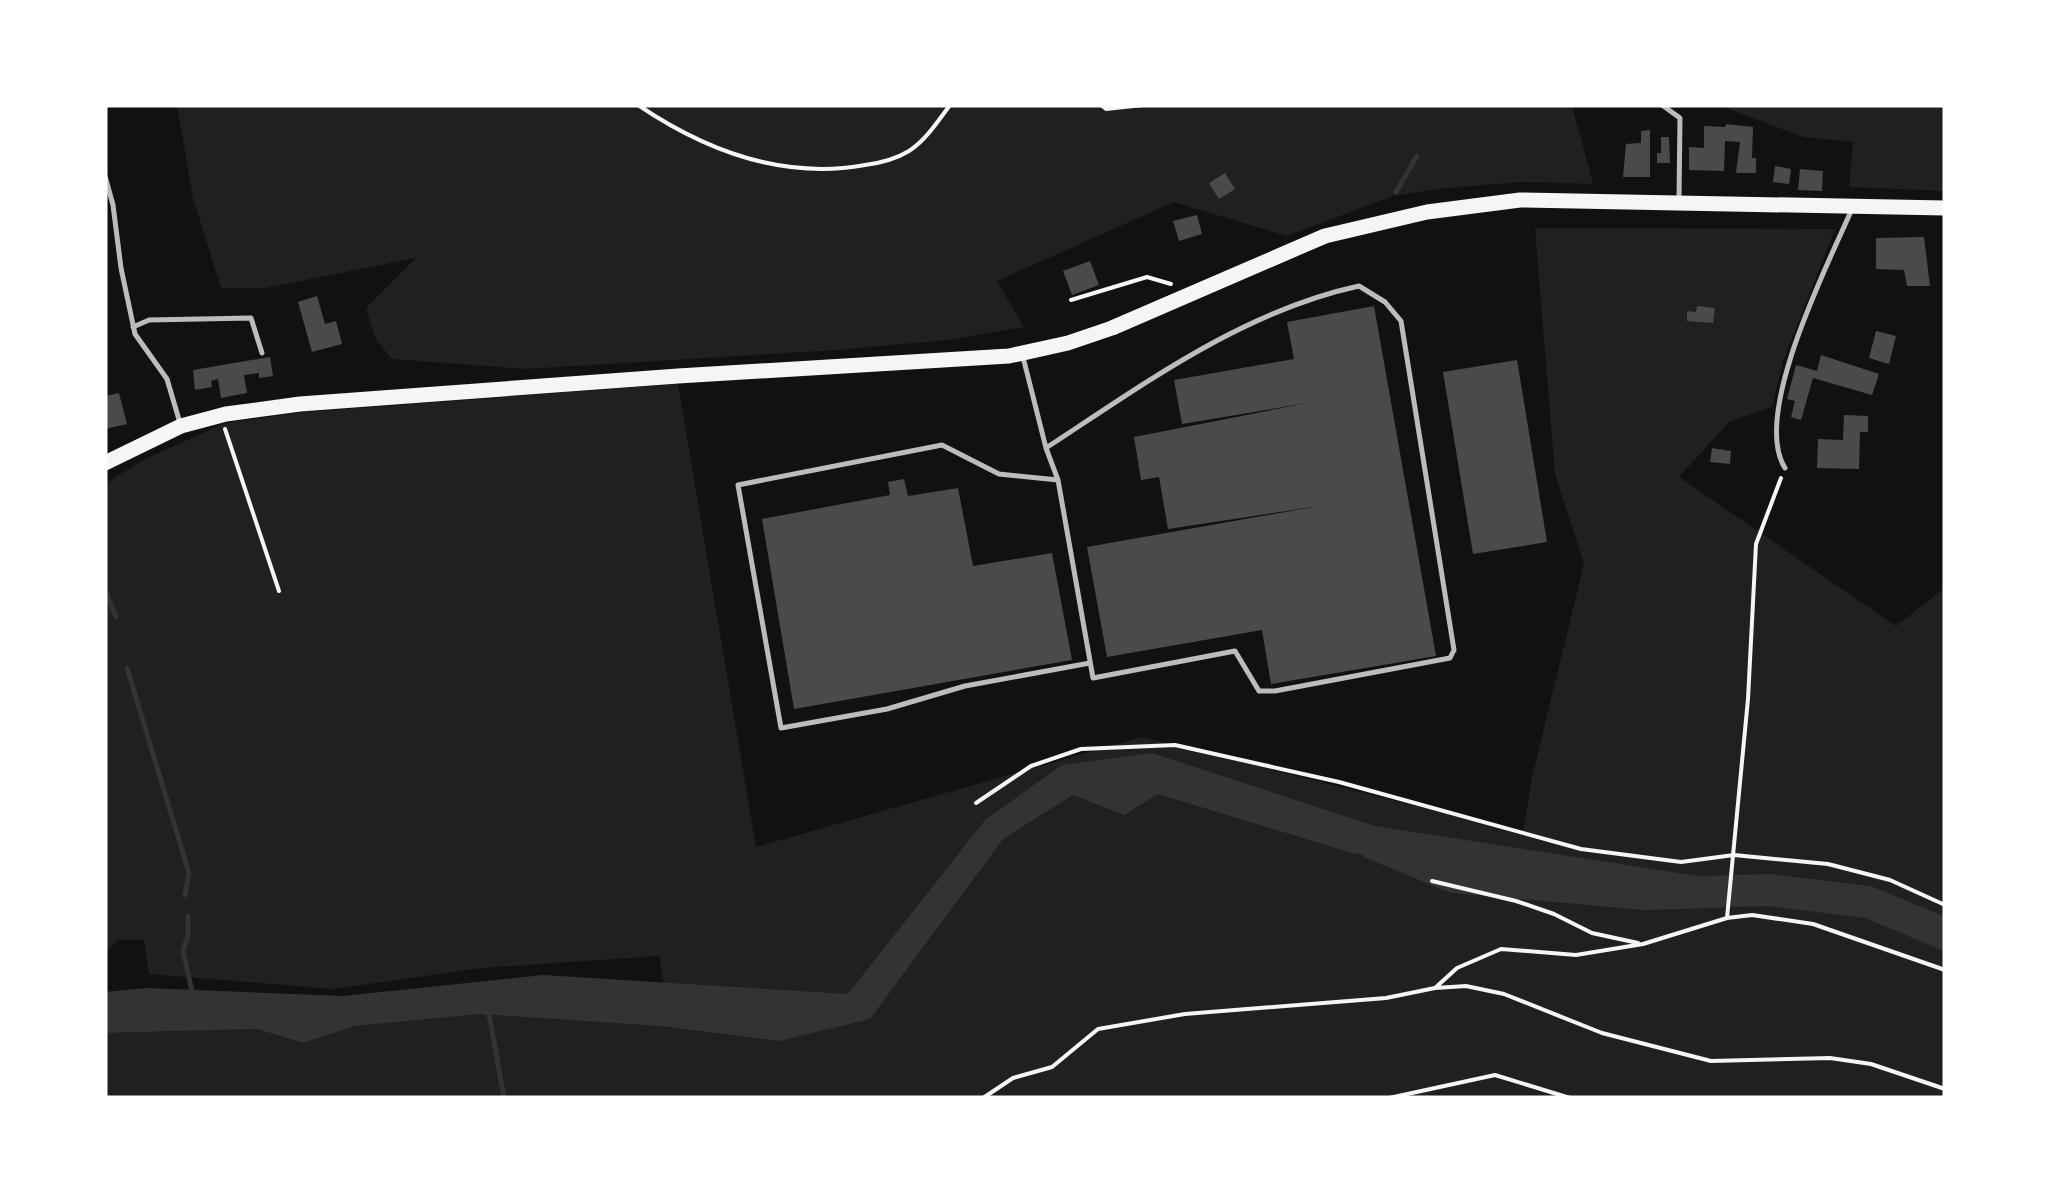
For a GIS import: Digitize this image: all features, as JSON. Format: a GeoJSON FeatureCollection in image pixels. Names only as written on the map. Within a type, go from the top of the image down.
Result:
{"type":"FeatureCollection","features":[{"type":"Feature","properties":{"kind":"main road"},"geometry":{"type":"LineString","coordinates":[[105,463],[180,426],[220,415],[300,404],[997,358],[1068,343],[1112,328],[1325,236],[1427,212],[1520,200],[1945,208]]}},
{"type":"Feature","properties":{"kind":"lane"},"geometry":{"type":"LineString","coordinates":[[1662,105],[1680,118],[1679,202]]}},
{"type":"Feature","properties":{"kind":"lane"},"geometry":{"type":"LineString","coordinates":[[105,176],[133,327],[167,379],[180,426]]}},
{"type":"Feature","properties":{"kind":"lane"},"geometry":{"type":"LineString","coordinates":[[1785,468],[1779,458],[1777,427],[1788,363],[1853,206]]}},
{"type":"Feature","properties":{"kind":"lane"},"geometry":{"type":"LineString","coordinates":[[1022,353],[1046,448],[1058,480],[1094,678],[1235,651],[1260,691],[1274,691],[1450,658],[1454,650],[1401,321],[1385,302],[1359,286],[1321,294],[1202,347],[1046,448]]}},
{"type":"Feature","properties":{"kind":"lane"},"geometry":{"type":"LineString","coordinates":[[133,327],[149,320],[251,318],[262,354]]}},
{"type":"Feature","properties":{"kind":"lane"},"geometry":{"type":"LineString","coordinates":[[1058,480],[1000,474],[942,445],[738,486],[780,728],[886,709],[965,686],[1090,663]]}},
{"type":"Feature","properties":{"kind":"path"},"geometry":{"type":"LineString","coordinates":[[638,105],[676,131],[729,155],[822,170],[878,163],[900,156],[926,136],[950,105]]}},
{"type":"Feature","properties":{"kind":"path"},"geometry":{"type":"LineString","coordinates":[[1101,105],[1143,105]]}},
{"type":"Feature","properties":{"kind":"path"},"geometry":{"type":"LineString","coordinates":[[1071,300],[1148,276],[1195,294]]}},
{"type":"Feature","properties":{"kind":"path"},"geometry":{"type":"LineString","coordinates":[[220,415],[279,590]]}},
{"type":"Feature","properties":{"kind":"path"},"geometry":{"type":"LineString","coordinates":[[1727,918],[1748,699],[1756,544],[1785,468]]}},
{"type":"Feature","properties":{"kind":"path"},"geometry":{"type":"LineString","coordinates":[[976,803],[1031,766],[1081,748],[1175,745],[1339,782],[1582,849],[1681,862],[1734,856],[1828,864],[1890,880],[1945,905]]}},
{"type":"Feature","properties":{"kind":"path"},"geometry":{"type":"LineString","coordinates":[[1432,881],[1516,901],[1592,933],[1642,944]]}},
{"type":"Feature","properties":{"kind":"path"},"geometry":{"type":"LineString","coordinates":[[1435,988],[1457,968],[1501,949],[1576,955],[1642,944],[1727,918],[1752,915],[1813,924],[1945,970]]}},
{"type":"Feature","properties":{"kind":"path"},"geometry":{"type":"LineString","coordinates":[[984,1098],[1013,1078],[1052,1067],[1098,1029],[1185,1014],[1386,998],[1466,986],[1504,994],[1602,1033],[1712,1061],[1830,1058],[1872,1064],[1945,1089]]}},
{"type":"Feature","properties":{"kind":"path"},"geometry":{"type":"LineString","coordinates":[[1389,1098],[1495,1075],[1570,1098]]}},
{"type":"Feature","properties":{"kind":"shaded area"},"geometry":{"type":"Polygon","coordinates":[[[177,105],[1572,105],[1593,184],[1521,182],[1393,196],[1287,236],[1174,202],[997,281],[1024,327],[947,340],[837,350],[525,369],[392,359],[375,338],[366,308],[416,258],[266,288],[221,288],[193,198],[177,105]]]}},
{"type":"Feature","properties":{"kind":"shaded area"},"geometry":{"type":"Polygon","coordinates":[[[1729,105],[1945,105],[1945,191],[1849,187],[1853,142],[1803,137],[1729,109],[1729,105]]]}},
{"type":"Feature","properties":{"kind":"shaded area"},"geometry":{"type":"Polygon","coordinates":[[[1535,228],[1835,229],[1783,361],[1772,407],[1729,422],[1679,477],[1896,626],[1945,588],[1945,1098],[105,1098],[105,1033],[257,1029],[303,1043],[355,1026],[481,1014],[664,985],[659,956],[482,968],[333,989],[149,974],[144,940],[117,940],[105,953],[105,484],[143,460],[225,423],[306,412],[678,384],[756,847],[1142,737],[1523,833],[1532,777],[1584,564],[1555,474],[1535,228]]]}},
{"type":"Feature","properties":{"kind":"shaded area"},"geometry":{"type":"Polygon","coordinates":[[[1152,753],[1375,826],[1724,880],[1721,906],[1352,853],[1158,794],[1124,815],[1073,795],[1003,839],[870,1019],[779,1041],[661,1026],[481,1014],[355,1026],[303,1043],[257,1029],[105,1033],[105,992],[146,988],[343,996],[543,975],[848,994],[985,820],[1062,765],[1152,753]]]}},
{"type":"Feature","properties":{"kind":"building"},"geometry":{"type":"Polygon","coordinates":[[[1704,126],[1753,127],[1752,158],[1756,158],[1756,173],[1736,173],[1740,142],[1725,141],[1724,171],[1689,170],[1689,147],[1704,148],[1704,126]]]}},
{"type":"Feature","properties":{"kind":"building"},"geometry":{"type":"Polygon","coordinates":[[[1650,130],[1650,177],[1623,177],[1626,144],[1641,143],[1641,131],[1650,130]]]}},
{"type":"Feature","properties":{"kind":"building"},"geometry":{"type":"Polygon","coordinates":[[[1661,137],[1669,137],[1670,163],[1657,163],[1661,137]]]}},
{"type":"Feature","properties":{"kind":"building"},"geometry":{"type":"Polygon","coordinates":[[[1775,166],[1791,169],[1789,184],[1773,182],[1775,166]]]}},
{"type":"Feature","properties":{"kind":"building"},"geometry":{"type":"Polygon","coordinates":[[[1800,169],[1823,171],[1822,191],[1798,190],[1800,169]]]}},
{"type":"Feature","properties":{"kind":"building"},"geometry":{"type":"Polygon","coordinates":[[[1225,173],[1235,189],[1219,199],[1209,183],[1225,173]]]}},
{"type":"Feature","properties":{"kind":"building"},"geometry":{"type":"Polygon","coordinates":[[[1197,215],[1202,234],[1179,241],[1173,221],[1197,215]]]}},
{"type":"Feature","properties":{"kind":"building"},"geometry":{"type":"Polygon","coordinates":[[[1924,237],[1930,286],[1907,286],[1904,270],[1876,269],[1876,238],[1924,237]]]}},
{"type":"Feature","properties":{"kind":"building"},"geometry":{"type":"Polygon","coordinates":[[[1090,261],[1099,285],[1072,295],[1063,271],[1090,261]]]}},
{"type":"Feature","properties":{"kind":"building"},"geometry":{"type":"Polygon","coordinates":[[[317,296],[325,324],[336,321],[342,344],[312,352],[298,302],[317,296]]]}},
{"type":"Feature","properties":{"kind":"building"},"geometry":{"type":"Polygon","coordinates":[[[1374,306],[1436,656],[1271,684],[1262,630],[1107,657],[1087,547],[1319,506],[1168,529],[1159,477],[1141,480],[1134,437],[1307,403],[1182,424],[1174,380],[1294,359],[1287,322],[1374,306]]]}},
{"type":"Feature","properties":{"kind":"building"},"geometry":{"type":"Polygon","coordinates":[[[1697,306],[1715,308],[1713,323],[1687,321],[1687,311],[1696,312],[1697,306]]]}},
{"type":"Feature","properties":{"kind":"building"},"geometry":{"type":"Polygon","coordinates":[[[1876,331],[1896,336],[1889,364],[1869,358],[1876,331]]]}},
{"type":"Feature","properties":{"kind":"building"},"geometry":{"type":"Polygon","coordinates":[[[1821,355],[1879,374],[1872,395],[1813,378],[1801,420],[1791,417],[1795,401],[1787,399],[1796,365],[1817,371],[1821,355]]]}},
{"type":"Feature","properties":{"kind":"building"},"geometry":{"type":"Polygon","coordinates":[[[270,357],[273,376],[244,375],[247,393],[221,398],[218,379],[211,381],[212,387],[195,390],[193,370],[270,357]]]}},
{"type":"Feature","properties":{"kind":"building"},"geometry":{"type":"Polygon","coordinates":[[[1517,360],[1547,542],[1473,554],[1443,372],[1517,360]]]}},
{"type":"Feature","properties":{"kind":"building"},"geometry":{"type":"Polygon","coordinates":[[[119,393],[127,424],[105,429],[105,396],[119,393]]]}},
{"type":"Feature","properties":{"kind":"building"},"geometry":{"type":"Polygon","coordinates":[[[1844,415],[1868,416],[1868,432],[1860,432],[1859,469],[1817,468],[1818,439],[1843,440],[1844,415]]]}},
{"type":"Feature","properties":{"kind":"building"},"geometry":{"type":"Polygon","coordinates":[[[1712,448],[1731,451],[1730,464],[1710,462],[1712,448]]]}},
{"type":"Feature","properties":{"kind":"building"},"geometry":{"type":"Polygon","coordinates":[[[904,479],[908,496],[958,488],[973,566],[1052,553],[1072,660],[794,709],[762,519],[890,495],[888,482],[904,479]]]}},
{"type":"Feature","properties":{"kind":"waterway"},"geometry":{"type":"LineString","coordinates":[[1396,192],[1417,156]]}},
{"type":"Feature","properties":{"kind":"waterway"},"geometry":{"type":"LineString","coordinates":[[105,590],[116,617]]}},
{"type":"Feature","properties":{"kind":"waterway"},"geometry":{"type":"LineString","coordinates":[[127,668],[189,873],[185,895]]}},
{"type":"Feature","properties":{"kind":"waterway"},"geometry":{"type":"LineString","coordinates":[[1374,844],[1454,877],[1645,894],[1769,890],[1868,902],[1945,934]]}},
{"type":"Feature","properties":{"kind":"waterway"},"geometry":{"type":"LineString","coordinates":[[188,916],[183,950],[193,996]]}},
{"type":"Feature","properties":{"kind":"waterway"},"geometry":{"type":"LineString","coordinates":[[488,1008],[504,1098]]}}]}
